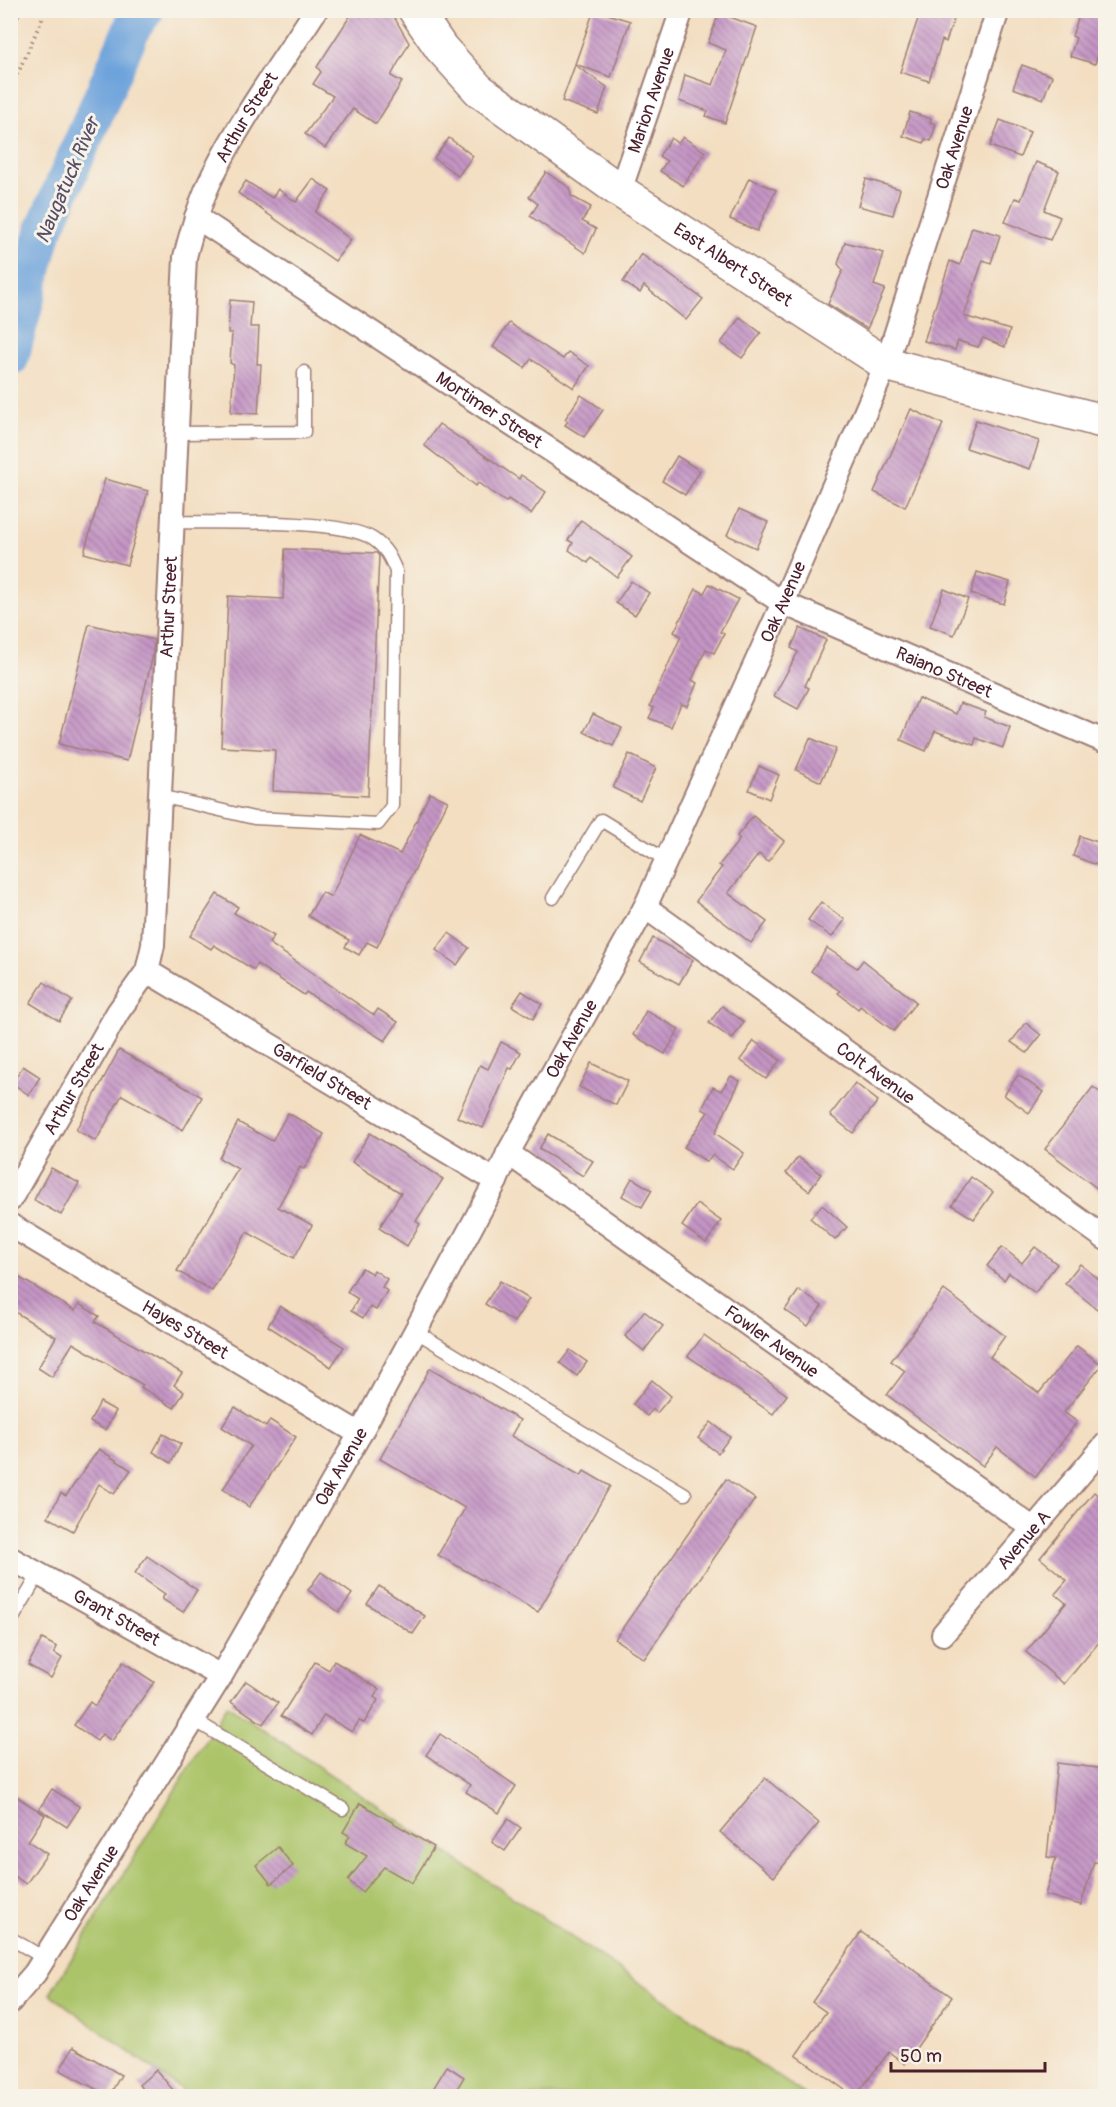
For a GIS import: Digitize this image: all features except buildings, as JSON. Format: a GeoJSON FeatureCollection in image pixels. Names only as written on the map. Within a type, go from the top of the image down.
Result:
{"type":"FeatureCollection","features":[{"type":"Feature","properties":{"kind":"main road","name":"East Albert Street"},"geometry":{"type":"LineString","coordinates":[[415,10],[441,48],[478,90],[620,191],[886,364],[1106,422]]}},
{"type":"Feature","properties":{"kind":"street","name":"Arthur Street"},"geometry":{"type":"LineString","coordinates":[[10,1200],[118,1012],[147,971],[153,945],[185,257],[196,217],[212,176],[316,10]]}},
{"type":"Feature","properties":{"kind":"street","name":"Marion Avenue"},"geometry":{"type":"LineString","coordinates":[[620,191],[682,10]]}},
{"type":"Feature","properties":{"kind":"street","name":"Oak Avenue"},"geometry":{"type":"LineString","coordinates":[[10,2002],[44,1958],[221,1676],[360,1434],[496,1181],[508,1154],[645,907],[783,603],[886,364],[998,10]]}},
{"type":"Feature","properties":{"kind":"street","name":"Mortimer Street"},"geometry":{"type":"LineString","coordinates":[[196,217],[783,603]]}},
{"type":"Feature","properties":{"kind":"street","name":"Raiano Street"},"geometry":{"type":"LineString","coordinates":[[783,603],[1106,742]]}},
{"type":"Feature","properties":{"kind":"street","name":"Colt Avenue"},"geometry":{"type":"LineString","coordinates":[[645,907],[1106,1239]]}},
{"type":"Feature","properties":{"kind":"street","name":"Garfield Street"},"geometry":{"type":"LineString","coordinates":[[147,971],[496,1181]]}},
{"type":"Feature","properties":{"kind":"street","name":"Fowler Avenue"},"geometry":{"type":"LineString","coordinates":[[508,1154],[1034,1529]]}},
{"type":"Feature","properties":{"kind":"street","name":"Hayes Street"},"geometry":{"type":"LineString","coordinates":[[10,1225],[360,1434]]}},
{"type":"Feature","properties":{"kind":"street","name":"Avenue A"},"geometry":{"type":"LineString","coordinates":[[943,1634],[1106,1444]]}},
{"type":"Feature","properties":{"kind":"street","name":"Grant Street"},"geometry":{"type":"LineString","coordinates":[[10,1558],[221,1676]]}},
{"type":"Feature","properties":{"kind":"lane"},"geometry":{"type":"LineString","coordinates":[[10,18],[14,10]]}},
{"type":"Feature","properties":{"kind":"lane"},"geometry":{"type":"LineString","coordinates":[[176,433],[304,432],[304,372]]}},
{"type":"Feature","properties":{"kind":"lane"},"geometry":{"type":"LineString","coordinates":[[160,796],[254,818],[378,824],[392,806],[396,571],[388,551],[371,537],[328,525],[172,522]]}},
{"type":"Feature","properties":{"kind":"lane"},"geometry":{"type":"LineString","coordinates":[[553,898],[601,820],[666,860]]}},
{"type":"Feature","properties":{"kind":"lane"},"geometry":{"type":"LineString","coordinates":[[415,1331],[685,1494]]}},
{"type":"Feature","properties":{"kind":"lane"},"geometry":{"type":"LineString","coordinates":[[10,1623],[39,1574]]}},
{"type":"Feature","properties":{"kind":"lane"},"geometry":{"type":"LineString","coordinates":[[194,1720],[343,1809]]}},
{"type":"Feature","properties":{"kind":"lane"},"geometry":{"type":"LineString","coordinates":[[10,1938],[44,1958]]}},
{"type":"Feature","properties":{"kind":"path"},"geometry":{"type":"LineString","coordinates":[[10,92],[46,10]]}},
{"type":"Feature","properties":{"kind":"green space"},"geometry":{"type":"Polygon","coordinates":[[[227,1705],[807,2096],[190,2096],[50,1994],[227,1705]]]}},
{"type":"Feature","properties":{"kind":"waterway","name":"Naugatuck River"},"geometry":{"type":"LineString","coordinates":[[10,358],[43,232],[133,26],[145,10]]}}]}
